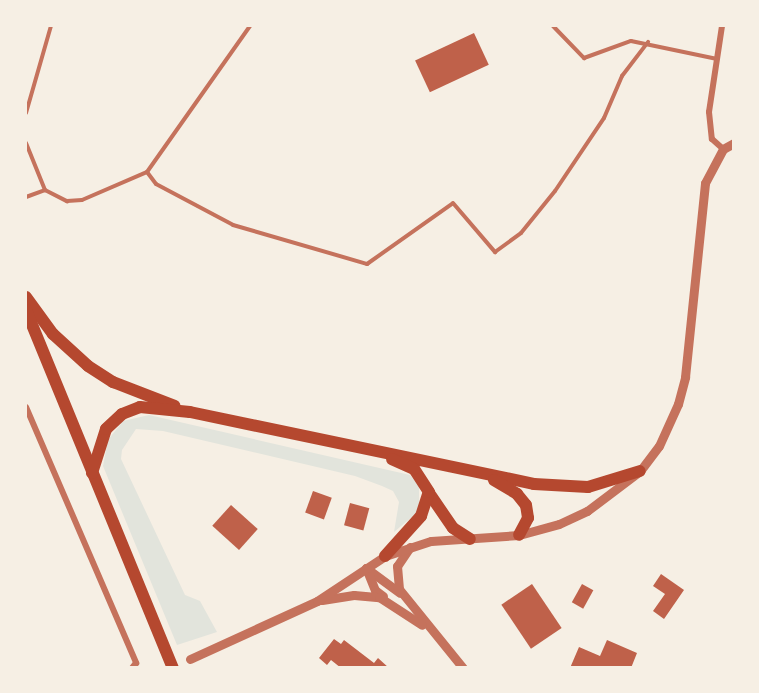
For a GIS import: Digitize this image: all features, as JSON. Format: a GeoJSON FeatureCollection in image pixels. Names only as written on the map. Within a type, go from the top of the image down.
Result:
{"type":"FeatureCollection","features":[{"type":"Feature","properties":{"kind":"main road"},"geometry":{"type":"LineString","coordinates":[[26,297],[53,334],[88,366],[113,382],[190,411]]}},
{"type":"Feature","properties":{"kind":"main road"},"geometry":{"type":"LineString","coordinates":[[26,310],[173,668]]}},
{"type":"Feature","properties":{"kind":"main road"},"geometry":{"type":"LineString","coordinates":[[92,473],[106,429],[122,414],[140,407],[190,411],[486,475],[559,487],[588,487],[640,471]]}},
{"type":"Feature","properties":{"kind":"main road"},"geometry":{"type":"LineString","coordinates":[[375,451],[414,469],[447,522],[470,539]]}},
{"type":"Feature","properties":{"kind":"main road"},"geometry":{"type":"LineString","coordinates":[[486,475],[518,494],[526,505],[528,518],[519,535]]}},
{"type":"Feature","properties":{"kind":"main road"},"geometry":{"type":"LineString","coordinates":[[385,556],[421,516],[429,492]]}},
{"type":"Feature","properties":{"kind":"street"},"geometry":{"type":"LineString","coordinates":[[722,26],[709,112],[712,139],[723,149]]}},
{"type":"Feature","properties":{"kind":"street"},"geometry":{"type":"LineString","coordinates":[[190,659],[317,601],[385,556],[411,546],[519,535],[587,511],[640,471],[659,446],[678,404],[685,376],[705,183],[723,149],[734,143]]}},
{"type":"Feature","properties":{"kind":"street"},"geometry":{"type":"LineString","coordinates":[[26,407],[136,663],[132,668]]}},
{"type":"Feature","properties":{"kind":"street"},"geometry":{"type":"LineString","coordinates":[[405,598],[396,579],[397,566],[411,546]]}},
{"type":"Feature","properties":{"kind":"street"},"geometry":{"type":"LineString","coordinates":[[366,568],[381,576],[405,598],[463,668]]}},
{"type":"Feature","properties":{"kind":"street"},"geometry":{"type":"LineString","coordinates":[[366,568],[375,590],[431,632]]}},
{"type":"Feature","properties":{"kind":"street"},"geometry":{"type":"LineString","coordinates":[[317,601],[354,595],[388,600]]}},
{"type":"Feature","properties":{"kind":"lane"},"geometry":{"type":"LineString","coordinates":[[26,113],[51,26]]}},
{"type":"Feature","properties":{"kind":"lane"},"geometry":{"type":"LineString","coordinates":[[26,143],[45,190],[67,201],[82,200],[147,171],[250,26]]}},
{"type":"Feature","properties":{"kind":"lane"},"geometry":{"type":"LineString","coordinates":[[553,26],[584,58],[631,41],[648,42],[717,59]]}},
{"type":"Feature","properties":{"kind":"lane"},"geometry":{"type":"LineString","coordinates":[[147,171],[156,184],[233,225],[367,264],[453,203],[495,252],[521,232],[555,191],[604,118],[622,76],[648,42]]}},
{"type":"Feature","properties":{"kind":"lane"},"geometry":{"type":"LineString","coordinates":[[26,197],[45,190]]}},
{"type":"Feature","properties":{"kind":"shaded area"},"geometry":{"type":"Polygon","coordinates":[[[149,415],[410,475],[419,486],[419,511],[394,532],[399,502],[393,491],[382,486],[355,476],[163,431],[136,429],[122,450],[121,459],[185,595],[200,601],[217,632],[177,645],[103,466],[108,440],[123,421],[149,415]]]}},
{"type":"Feature","properties":{"kind":"building"},"geometry":{"type":"Polygon","coordinates":[[[474,33],[489,65],[430,92],[415,60],[474,33]]]}},
{"type":"Feature","properties":{"kind":"building"},"geometry":{"type":"Polygon","coordinates":[[[313,491],[332,498],[324,519],[305,513],[313,491]]]}},
{"type":"Feature","properties":{"kind":"building"},"geometry":{"type":"Polygon","coordinates":[[[350,503],[369,508],[363,530],[344,525],[350,503]]]}},
{"type":"Feature","properties":{"kind":"building"},"geometry":{"type":"Polygon","coordinates":[[[231,505],[258,529],[239,550],[212,526],[231,505]]]}},
{"type":"Feature","properties":{"kind":"building"},"geometry":{"type":"Polygon","coordinates":[[[661,574],[684,590],[664,619],[653,611],[665,594],[653,586],[661,574]]]}},
{"type":"Feature","properties":{"kind":"building"},"geometry":{"type":"Polygon","coordinates":[[[532,584],[562,628],[531,649],[501,605],[532,584]]]}},
{"type":"Feature","properties":{"kind":"building"},"geometry":{"type":"Polygon","coordinates":[[[582,584],[593,590],[583,609],[572,602],[582,584]]]}},
{"type":"Feature","properties":{"kind":"building"},"geometry":{"type":"Polygon","coordinates":[[[334,639],[341,644],[344,640],[374,663],[378,658],[389,668],[341,668],[331,660],[327,665],[319,658],[334,639]]]}},
{"type":"Feature","properties":{"kind":"building"},"geometry":{"type":"Polygon","coordinates":[[[607,640],[637,653],[631,668],[570,668],[579,647],[600,656],[607,640]]]}}]}
